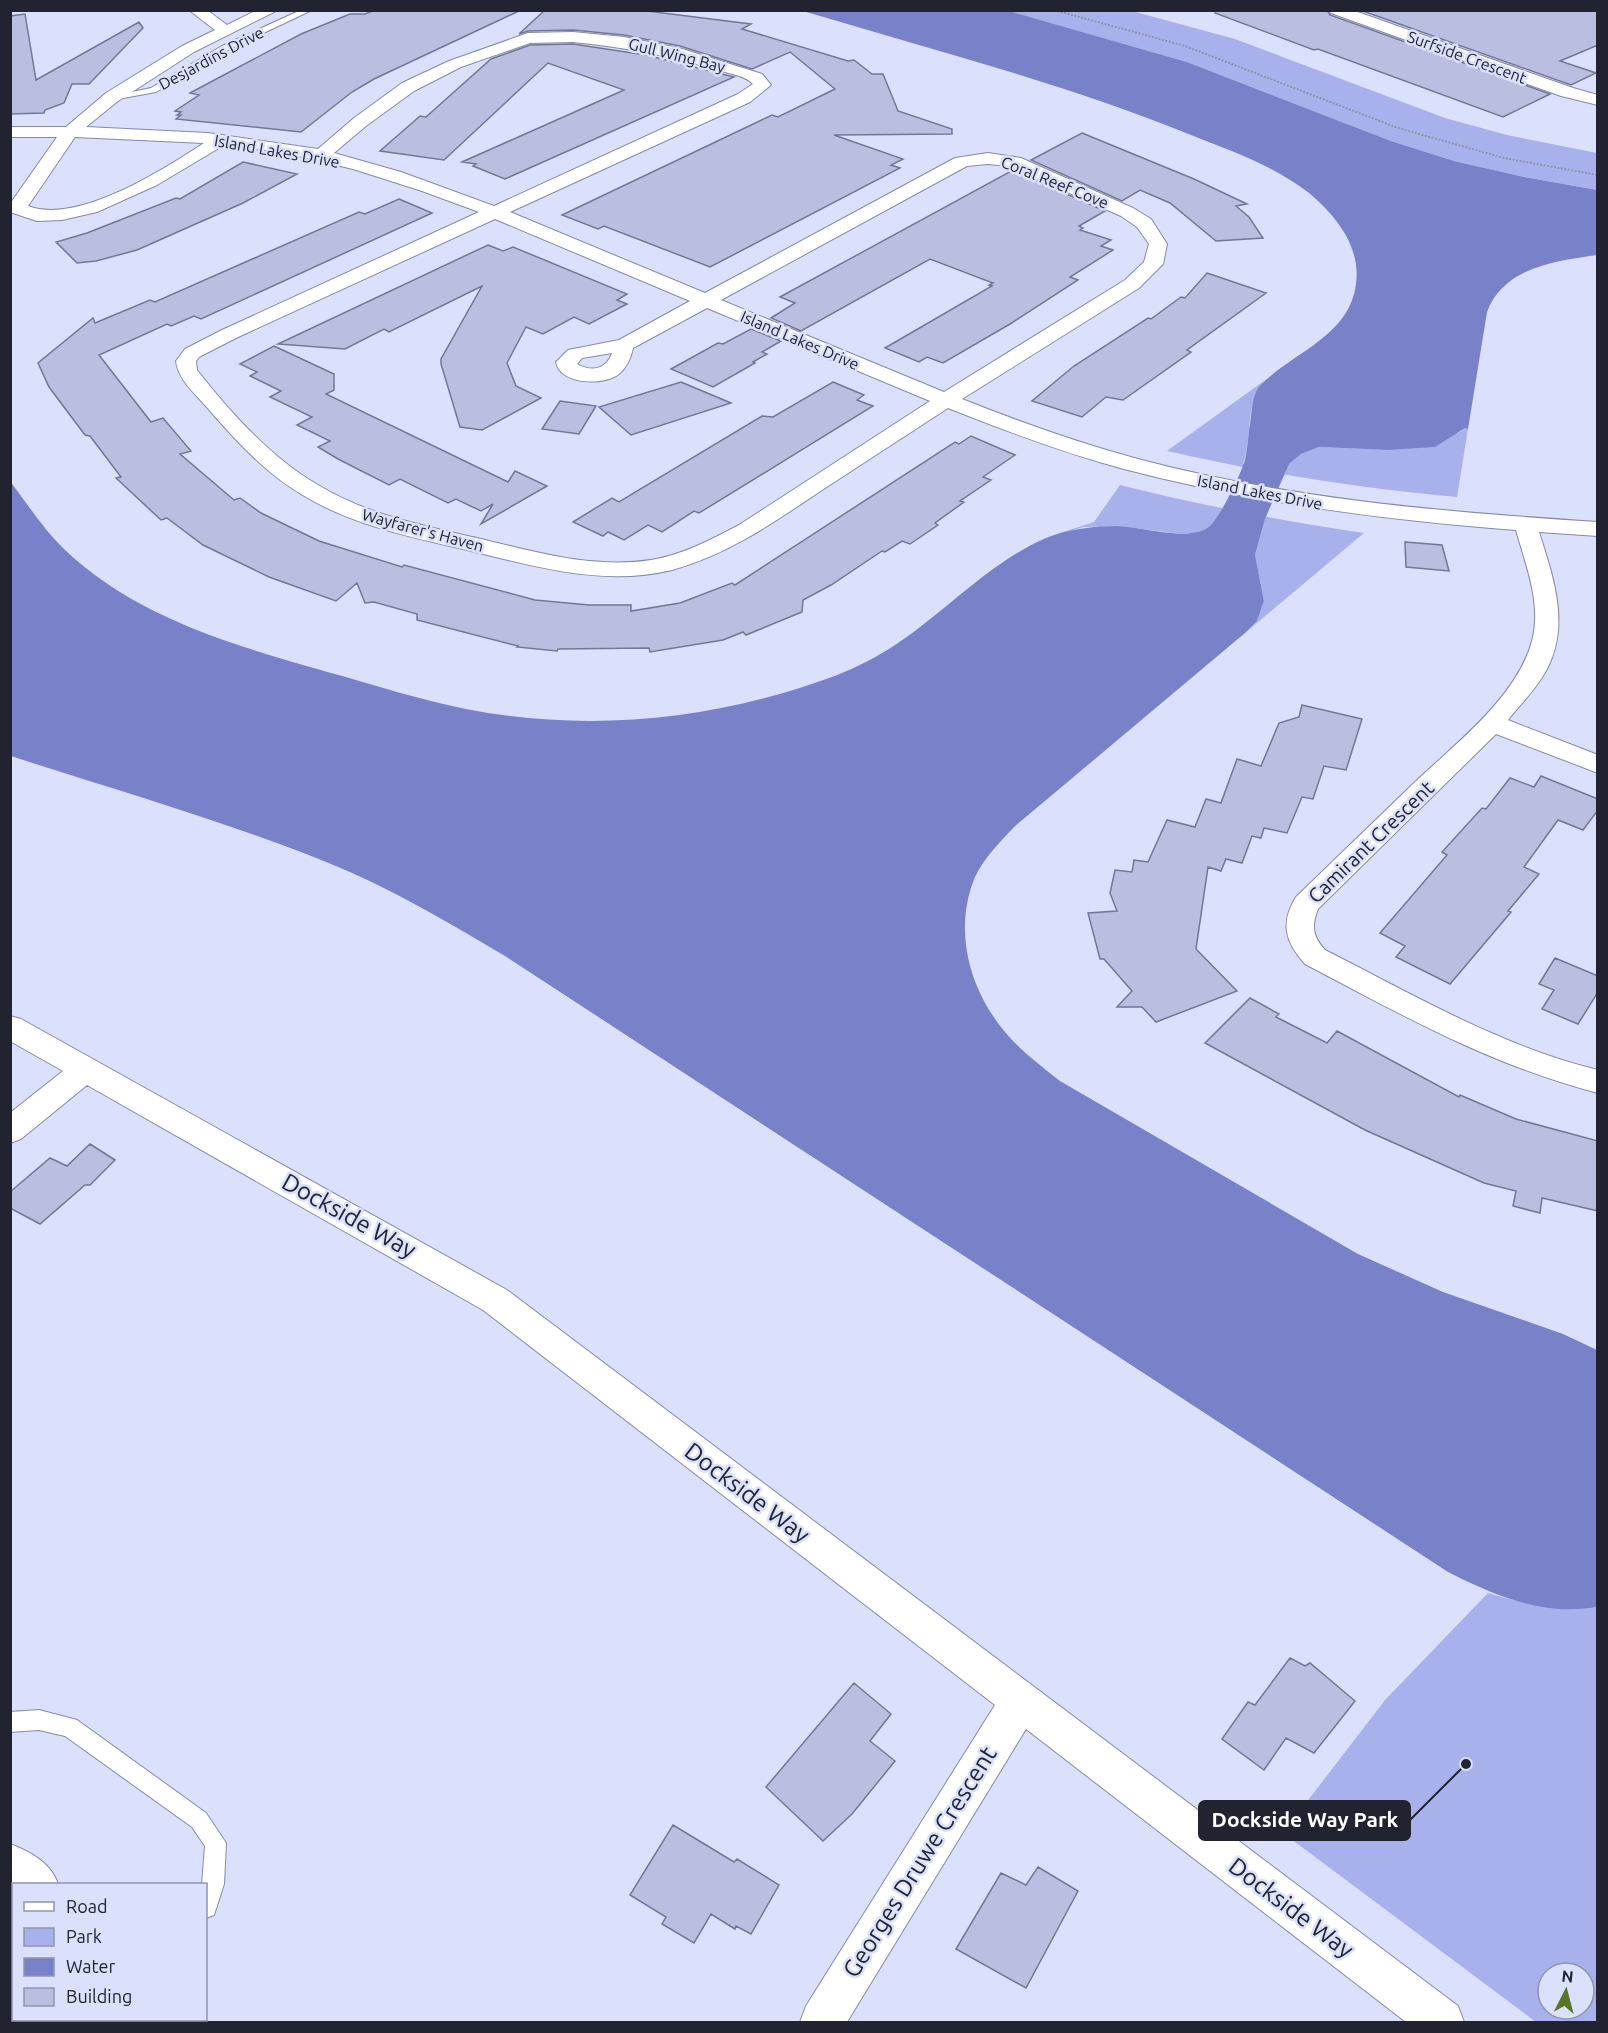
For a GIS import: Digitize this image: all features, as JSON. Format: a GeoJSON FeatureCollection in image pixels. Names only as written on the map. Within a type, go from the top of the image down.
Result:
{"type":"FeatureCollection","features":[{"type":"Feature","properties":{"kind":"street"},"geometry":{"type":"LineString","coordinates":[[196,10],[225,30]]}},
{"type":"Feature","properties":{"kind":"street","name":"Desjardins Drive"},"geometry":{"type":"LineString","coordinates":[[220,140],[176,170],[72,214],[43,218],[25,214],[17,208],[44,166],[70,132],[112,97],[188,49],[271,10]]}},
{"type":"Feature","properties":{"kind":"street","name":"Surfside Crescent"},"geometry":{"type":"LineString","coordinates":[[1336,10],[1567,92],[1598,100]]}},
{"type":"Feature","properties":{"kind":"street","name":"Gull Wing Bay"},"geometry":{"type":"LineString","coordinates":[[322,155],[360,122],[408,87],[455,64],[528,38],[573,37],[652,47],[742,72],[756,77],[763,85],[744,98],[494,212]]}},
{"type":"Feature","properties":{"kind":"street","name":"Island Lakes Drive"},"geometry":{"type":"LineString","coordinates":[[10,132],[121,132],[220,140],[322,155],[395,175],[494,212],[704,300],[1064,445],[1179,476],[1322,504],[1414,516],[1598,529]]}},
{"type":"Feature","properties":{"kind":"street","name":"Coral Reef Cove"},"geometry":{"type":"LineString","coordinates":[[624,345],[961,162],[977,158],[997,157],[1015,162],[1127,212],[1144,223],[1158,243],[1153,264],[1132,284],[947,399]]}},
{"type":"Feature","properties":{"kind":"street","name":"Wayfarer's Haven"},"geometry":{"type":"LineString","coordinates":[[494,212],[201,348],[192,353],[186,361],[187,370],[267,459],[289,477],[321,496],[380,521],[559,565],[592,569],[637,569],[676,561],[713,549],[747,530],[947,399]]}},
{"type":"Feature","properties":{"kind":"street","name":"Camirant Crescent"},"geometry":{"type":"LineString","coordinates":[[1526,525],[1548,613],[1544,642],[1532,674],[1492,723],[1305,904],[1299,917],[1299,931],[1304,944],[1315,957],[1502,1052],[1546,1068],[1598,1082]]}},
{"type":"Feature","properties":{"kind":"street"},"geometry":{"type":"LineString","coordinates":[[1492,723],[1598,765]]}},
{"type":"Feature","properties":{"kind":"street","name":"Dockside Way"},"geometry":{"type":"LineString","coordinates":[[10,1027],[495,1300],[1442,2022]]}},
{"type":"Feature","properties":{"kind":"street"},"geometry":{"type":"LineString","coordinates":[[10,1131],[86,1069]]}},
{"type":"Feature","properties":{"kind":"street","name":"Georges Druwe Crescent"},"geometry":{"type":"LineString","coordinates":[[822,2022],[1020,1701]]}},
{"type":"Feature","properties":{"kind":"street"},"geometry":{"type":"LineString","coordinates":[[10,1865],[36,1883]]}},
{"type":"Feature","properties":{"kind":"lane","name":"Desjardins Drive"},"geometry":{"type":"LineString","coordinates":[[112,97],[153,90],[225,48],[308,10]]}},
{"type":"Feature","properties":{"kind":"lane"},"geometry":{"type":"LineString","coordinates":[[10,1722],[39,1720],[70,1727],[199,1820],[216,1843],[213,1884],[207,1904]]}},
{"type":"Feature","properties":{"kind":"path"},"geometry":{"type":"LineString","coordinates":[[1054,10],[1196,50],[1398,128],[1504,158],[1598,175]]}},
{"type":"Feature","properties":{"kind":"green space"},"geometry":{"type":"Polygon","coordinates":[[[1009,11],[1132,11],[1235,39],[1445,118],[1507,135],[1597,153],[1597,190],[1454,161],[1391,141],[1187,62],[1009,11]]]}},
{"type":"Feature","properties":{"kind":"green space"},"geometry":{"type":"Polygon","coordinates":[[[1268,378],[1260,386],[1255,396],[1243,464],[1289,464],[1301,454],[1319,447],[1387,450],[1460,432],[1465,428],[1468,429],[1457,497],[1311,479],[1167,451],[1268,378]]]}},
{"type":"Feature","properties":{"kind":"green space"},"geometry":{"type":"Polygon","coordinates":[[[1120,485],[1241,512],[1364,533],[1245,633],[1257,621],[1264,601],[1255,555],[1265,519],[1210,527],[1197,533],[1173,533],[1119,526],[1084,527],[1048,537],[1094,522],[1120,485]]]}},
{"type":"Feature","properties":{"kind":"green space"},"geometry":{"type":"Polygon","coordinates":[[[1488,1593],[1529,1604],[1556,1608],[1597,1607],[1597,2022],[1536,2022],[1283,1833],[1385,1700],[1488,1593]]]}},
{"type":"Feature","properties":{"kind":"water"},"geometry":{"type":"Polygon","coordinates":[[[803,11],[1009,11],[1187,62],[1391,141],[1454,161],[1597,190],[1597,255],[1565,260],[1533,269],[1518,276],[1495,297],[1487,312],[1468,429],[1465,428],[1435,447],[1387,450],[1319,447],[1301,454],[1289,464],[1265,519],[1255,555],[1264,601],[1257,621],[1003,838],[975,877],[968,897],[965,938],[974,978],[992,1015],[1031,1058],[1060,1081],[1358,1254],[1443,1292],[1563,1334],[1597,1350],[1597,1607],[1558,1609],[1520,1602],[1484,1589],[1448,1572],[505,956],[409,901],[350,872],[267,839],[11,756],[10,481],[57,542],[94,574],[124,595],[190,627],[260,652],[432,701],[512,716],[558,720],[604,721],[696,713],[785,692],[837,675],[882,653],[909,636],[984,576],[1024,549],[1046,538],[1072,530],[1100,527],[1118,526],[1167,533],[1193,533],[1211,525],[1230,494],[1245,460],[1253,403],[1258,388],[1283,366],[1326,336],[1348,310],[1354,294],[1356,265],[1347,238],[1331,214],[1296,183],[1267,167],[1144,117],[999,68],[803,11]]]}},
{"type":"Feature","properties":{"kind":"building"},"geometry":{"type":"Polygon","coordinates":[[[375,10],[521,10],[374,79],[352,92],[301,132],[176,119],[181,112],[175,111],[199,95],[190,93],[301,34],[350,14],[365,14],[375,10]]]}},
{"type":"Feature","properties":{"kind":"building"},"geometry":{"type":"Polygon","coordinates":[[[545,10],[639,10],[751,24],[742,29],[848,61],[854,60],[872,74],[883,74],[898,111],[952,129],[952,134],[834,135],[903,159],[891,165],[900,168],[710,267],[604,226],[598,229],[562,215],[772,115],[778,117],[835,89],[790,52],[752,69],[680,46],[624,35],[573,30],[528,31],[519,34],[545,10]]]}},
{"type":"Feature","properties":{"kind":"building"},"geometry":{"type":"Polygon","coordinates":[[[1215,10],[1327,10],[1330,15],[1550,94],[1503,117],[1318,49],[1314,50],[1215,13],[1215,10]]]}},
{"type":"Feature","properties":{"kind":"building"},"geometry":{"type":"Polygon","coordinates":[[[1360,10],[1598,10],[1598,45],[1560,61],[1596,73],[1571,85],[1360,10]]]}},
{"type":"Feature","properties":{"kind":"building"},"geometry":{"type":"Polygon","coordinates":[[[25,14],[36,80],[139,22],[143,28],[89,84],[72,84],[64,103],[45,110],[44,113],[10,114],[10,16],[25,14]]]}},
{"type":"Feature","properties":{"kind":"building"},"geometry":{"type":"Polygon","coordinates":[[[573,44],[646,55],[734,77],[505,179],[473,166],[476,164],[462,162],[624,90],[548,63],[444,160],[380,151],[420,116],[426,117],[491,59],[530,45],[573,44]]]}},
{"type":"Feature","properties":{"kind":"building"},"geometry":{"type":"Polygon","coordinates":[[[1082,133],[1194,179],[1247,204],[1236,206],[1249,217],[1263,238],[1216,241],[1170,203],[1140,190],[1122,201],[1031,160],[1082,133]]]}},
{"type":"Feature","properties":{"kind":"building"},"geometry":{"type":"Polygon","coordinates":[[[243,162],[297,174],[243,203],[137,250],[96,261],[77,263],[56,242],[87,233],[176,198],[180,199],[243,162]]]}},
{"type":"Feature","properties":{"kind":"building"},"geometry":{"type":"Polygon","coordinates":[[[1013,170],[1105,211],[1079,226],[1083,228],[1080,230],[1111,240],[1101,246],[1113,250],[1070,277],[1078,280],[1010,324],[943,363],[927,357],[919,362],[885,348],[992,286],[989,285],[993,283],[930,259],[801,331],[771,318],[795,303],[780,297],[1013,170]]]}},
{"type":"Feature","properties":{"kind":"building"},"geometry":{"type":"Polygon","coordinates":[[[399,199],[432,213],[201,319],[194,316],[171,326],[167,324],[99,355],[151,422],[163,418],[191,451],[180,454],[234,500],[240,498],[261,513],[319,541],[402,567],[404,565],[535,600],[589,605],[631,605],[631,611],[680,603],[732,583],[735,585],[955,442],[959,444],[971,436],[1015,455],[983,477],[991,480],[960,501],[964,502],[935,523],[938,525],[910,544],[902,541],[885,552],[882,551],[831,585],[803,600],[802,612],[746,635],[743,632],[723,640],[650,652],[649,648],[558,649],[557,651],[517,647],[417,620],[417,614],[374,602],[365,603],[357,583],[336,601],[269,577],[203,545],[167,518],[161,520],[116,478],[121,477],[90,436],[85,435],[49,387],[38,363],[93,318],[95,323],[150,300],[155,302],[359,212],[365,214],[399,199]]]}},
{"type":"Feature","properties":{"kind":"building"},"geometry":{"type":"Polygon","coordinates":[[[488,245],[503,251],[513,247],[627,294],[617,300],[627,304],[589,324],[574,317],[543,334],[526,327],[507,363],[516,386],[541,398],[482,430],[460,427],[441,359],[482,286],[389,332],[384,329],[345,349],[278,344],[488,245]]]}},
{"type":"Feature","properties":{"kind":"building"},"geometry":{"type":"Polygon","coordinates":[[[1207,273],[1266,293],[1187,350],[1191,352],[1123,400],[1106,397],[1082,417],[1032,401],[1074,366],[1148,318],[1151,319],[1181,297],[1185,298],[1207,273]]]}},
{"type":"Feature","properties":{"kind":"building"},"geometry":{"type":"Polygon","coordinates":[[[751,329],[781,341],[762,352],[767,354],[753,362],[755,363],[713,387],[671,369],[718,343],[723,344],[751,329]]]}},
{"type":"Feature","properties":{"kind":"building"},"geometry":{"type":"Polygon","coordinates":[[[274,346],[334,374],[334,390],[326,394],[508,482],[515,471],[547,486],[481,524],[493,504],[481,511],[456,499],[448,503],[400,479],[389,485],[338,459],[318,447],[330,441],[297,425],[312,417],[270,397],[281,391],[250,376],[257,372],[240,364],[274,346]]]}},
{"type":"Feature","properties":{"kind":"building"},"geometry":{"type":"Polygon","coordinates":[[[681,382],[731,403],[631,435],[599,407],[681,382]]]}},
{"type":"Feature","properties":{"kind":"building"},"geometry":{"type":"Polygon","coordinates":[[[833,382],[864,395],[857,400],[873,406],[699,513],[694,511],[662,532],[648,525],[624,540],[608,532],[603,536],[573,522],[612,498],[619,502],[762,416],[773,417],[833,382]]]}},
{"type":"Feature","properties":{"kind":"building"},"geometry":{"type":"Polygon","coordinates":[[[560,401],[596,406],[579,434],[542,429],[560,401]]]}},
{"type":"Feature","properties":{"kind":"building"},"geometry":{"type":"Polygon","coordinates":[[[1405,542],[1442,545],[1449,571],[1406,567],[1405,542]]]}},
{"type":"Feature","properties":{"kind":"building"},"geometry":{"type":"Polygon","coordinates":[[[1302,705],[1362,719],[1346,770],[1324,766],[1313,799],[1302,797],[1287,833],[1264,828],[1261,838],[1252,836],[1242,863],[1226,859],[1221,871],[1208,867],[1196,949],[1237,991],[1156,1022],[1142,1007],[1117,1007],[1132,991],[1104,959],[1100,959],[1088,913],[1117,911],[1110,893],[1115,870],[1132,872],[1134,860],[1148,862],[1167,820],[1195,827],[1206,799],[1221,803],[1237,759],[1261,766],[1279,723],[1299,717],[1302,705]]]}},
{"type":"Feature","properties":{"kind":"building"},"geometry":{"type":"Polygon","coordinates":[[[1541,776],[1598,799],[1598,810],[1583,830],[1558,820],[1524,867],[1539,874],[1508,911],[1511,912],[1450,984],[1396,957],[1405,946],[1380,933],[1447,855],[1442,852],[1482,808],[1486,809],[1510,778],[1534,787],[1541,776]]]}},
{"type":"Feature","properties":{"kind":"building"},"geometry":{"type":"Polygon","coordinates":[[[1555,958],[1598,976],[1598,992],[1578,1024],[1542,1009],[1554,990],[1539,984],[1555,958]]]}},
{"type":"Feature","properties":{"kind":"building"},"geometry":{"type":"Polygon","coordinates":[[[1250,998],[1279,1014],[1276,1017],[1327,1043],[1337,1031],[1459,1097],[1460,1095],[1516,1119],[1598,1141],[1598,1211],[1542,1198],[1540,1213],[1513,1206],[1516,1191],[1484,1183],[1365,1130],[1205,1043],[1250,998]]]}},
{"type":"Feature","properties":{"kind":"building"},"geometry":{"type":"Polygon","coordinates":[[[90,1144],[115,1160],[90,1185],[85,1185],[40,1224],[10,1208],[10,1192],[50,1158],[67,1166],[90,1144]]]}},
{"type":"Feature","properties":{"kind":"building"},"geometry":{"type":"Polygon","coordinates":[[[1290,1658],[1305,1666],[1310,1663],[1355,1701],[1314,1753],[1286,1738],[1264,1770],[1222,1739],[1248,1702],[1255,1705],[1290,1658]]]}},
{"type":"Feature","properties":{"kind":"building"},"geometry":{"type":"Polygon","coordinates":[[[854,1683],[891,1714],[870,1741],[895,1761],[852,1814],[823,1841],[766,1787],[854,1683]]]}},
{"type":"Feature","properties":{"kind":"building"},"geometry":{"type":"Polygon","coordinates":[[[673,1825],[734,1862],[737,1859],[779,1885],[751,1934],[736,1926],[735,1929],[711,1914],[694,1943],[662,1924],[666,1917],[630,1895],[673,1825]]]}},
{"type":"Feature","properties":{"kind":"building"},"geometry":{"type":"Polygon","coordinates":[[[1038,1867],[1078,1891],[1026,1988],[956,1949],[1001,1873],[1026,1885],[1038,1867]]]}},
{"type":"Feature","properties":{"kind":"place","name":"Dockside Way Park"},"geometry":{"type":"Point","coordinates":[1466,1764]}}]}
